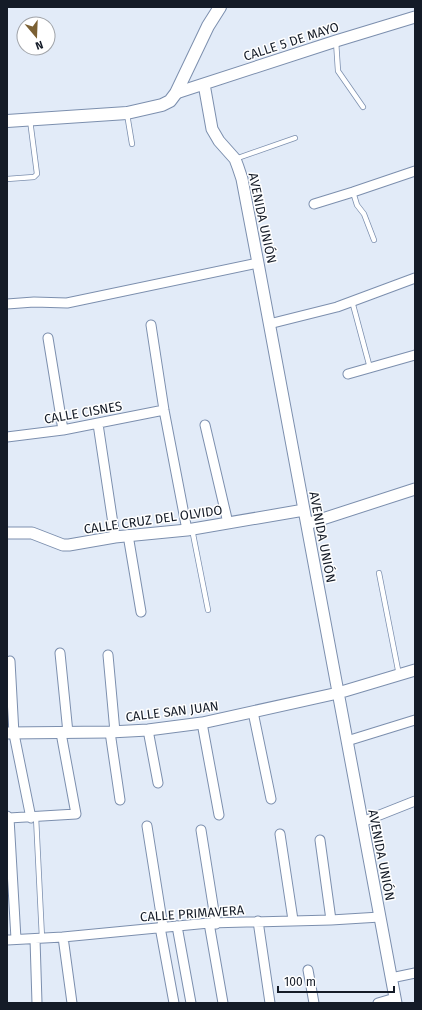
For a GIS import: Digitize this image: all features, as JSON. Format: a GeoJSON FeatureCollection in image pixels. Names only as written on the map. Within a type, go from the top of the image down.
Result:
{"type":"FeatureCollection","features":[{"type":"Feature","properties":{"kind":"main road"},"geometry":{"type":"LineString","coordinates":[[7,121],[127,113],[162,105],[170,101],[176,93],[208,26],[220,7]]}},
{"type":"Feature","properties":{"kind":"street","name":"CALLE 5 DE MAYO"},"geometry":{"type":"LineString","coordinates":[[176,93],[336,41],[415,18]]}},
{"type":"Feature","properties":{"kind":"street","name":"AVENIDA UNIÓN"},"geometry":{"type":"LineString","coordinates":[[204,84],[212,129],[219,141],[235,159],[242,179],[395,1001]]}},
{"type":"Feature","properties":{"kind":"street"},"geometry":{"type":"LineString","coordinates":[[314,204],[415,171]]}},
{"type":"Feature","properties":{"kind":"street"},"geometry":{"type":"LineString","coordinates":[[7,304],[34,302],[67,303],[258,263]]}},
{"type":"Feature","properties":{"kind":"street"},"geometry":{"type":"LineString","coordinates":[[269,324],[337,307],[415,278]]}},
{"type":"Feature","properties":{"kind":"street"},"geometry":{"type":"LineString","coordinates":[[151,325],[164,410],[189,530]]}},
{"type":"Feature","properties":{"kind":"street"},"geometry":{"type":"LineString","coordinates":[[48,338],[63,430]]}},
{"type":"Feature","properties":{"kind":"street"},"geometry":{"type":"LineString","coordinates":[[348,374],[415,355]]}},
{"type":"Feature","properties":{"kind":"street","name":"CALLE CISNES"},"geometry":{"type":"LineString","coordinates":[[7,437],[98,424],[164,410]]}},
{"type":"Feature","properties":{"kind":"street"},"geometry":{"type":"LineString","coordinates":[[98,424],[115,537]]}},
{"type":"Feature","properties":{"kind":"street"},"geometry":{"type":"LineString","coordinates":[[205,425],[228,523]]}},
{"type":"Feature","properties":{"kind":"street"},"geometry":{"type":"LineString","coordinates":[[307,524],[415,489]]}},
{"type":"Feature","properties":{"kind":"street","name":"CALLE CRUZ DEL OLVIDO"},"geometry":{"type":"LineString","coordinates":[[7,534],[32,533],[63,545],[69,545],[128,535],[189,530],[304,510]]}},
{"type":"Feature","properties":{"kind":"street"},"geometry":{"type":"LineString","coordinates":[[128,535],[141,612]]}},
{"type":"Feature","properties":{"kind":"street"},"geometry":{"type":"LineString","coordinates":[[12,940],[8,817],[76,814],[64,733],[60,653]]}},
{"type":"Feature","properties":{"kind":"street"},"geometry":{"type":"LineString","coordinates":[[108,655],[112,732],[120,800]]}},
{"type":"Feature","properties":{"kind":"street"},"geometry":{"type":"LineString","coordinates":[[10,661],[10,733],[34,817]]}},
{"type":"Feature","properties":{"kind":"street","name":"CALLE SAN JUAN"},"geometry":{"type":"LineString","coordinates":[[10,733],[112,732],[148,730],[202,723],[338,693],[415,670]]}},
{"type":"Feature","properties":{"kind":"street"},"geometry":{"type":"LineString","coordinates":[[253,712],[271,799]]}},
{"type":"Feature","properties":{"kind":"street"},"geometry":{"type":"LineString","coordinates":[[347,741],[415,720]]}},
{"type":"Feature","properties":{"kind":"street"},"geometry":{"type":"LineString","coordinates":[[202,723],[219,815]]}},
{"type":"Feature","properties":{"kind":"street"},"geometry":{"type":"LineString","coordinates":[[148,730],[158,783]]}},
{"type":"Feature","properties":{"kind":"street"},"geometry":{"type":"LineString","coordinates":[[362,822],[415,802]]}},
{"type":"Feature","properties":{"kind":"street"},"geometry":{"type":"LineString","coordinates":[[147,826],[174,1003]]}},
{"type":"Feature","properties":{"kind":"street"},"geometry":{"type":"LineString","coordinates":[[201,830],[223,1003]]}},
{"type":"Feature","properties":{"kind":"street"},"geometry":{"type":"LineString","coordinates":[[280,834],[293,920]]}},
{"type":"Feature","properties":{"kind":"street"},"geometry":{"type":"LineString","coordinates":[[320,840],[331,920]]}},
{"type":"Feature","properties":{"kind":"street","name":"CALLE PRIMAVERA"},"geometry":{"type":"LineString","coordinates":[[12,940],[63,937],[177,926],[258,921],[331,920],[380,917]]}},
{"type":"Feature","properties":{"kind":"street"},"geometry":{"type":"LineString","coordinates":[[258,921],[270,1003]]}},
{"type":"Feature","properties":{"kind":"street"},"geometry":{"type":"LineString","coordinates":[[177,926],[191,1003]]}},
{"type":"Feature","properties":{"kind":"street"},"geometry":{"type":"LineString","coordinates":[[63,937],[72,1003]]}},
{"type":"Feature","properties":{"kind":"street"},"geometry":{"type":"LineString","coordinates":[[36,1003],[38,938]]}},
{"type":"Feature","properties":{"kind":"street"},"geometry":{"type":"LineString","coordinates":[[308,970],[314,1003]]}},
{"type":"Feature","properties":{"kind":"street"},"geometry":{"type":"LineString","coordinates":[[391,978],[415,973]]}},
{"type":"Feature","properties":{"kind":"street"},"geometry":{"type":"LineString","coordinates":[[378,1003],[395,1001]]}},
{"type":"Feature","properties":{"kind":"lane"},"geometry":{"type":"LineString","coordinates":[[336,41],[338,71],[362,108]]}},
{"type":"Feature","properties":{"kind":"lane"},"geometry":{"type":"LineString","coordinates":[[127,113],[132,144]]}},
{"type":"Feature","properties":{"kind":"lane"},"geometry":{"type":"LineString","coordinates":[[7,179],[34,177],[38,174],[30,119]]}},
{"type":"Feature","properties":{"kind":"lane"},"geometry":{"type":"LineString","coordinates":[[235,159],[296,138]]}},
{"type":"Feature","properties":{"kind":"lane"},"geometry":{"type":"LineString","coordinates":[[353,192],[357,205],[364,214],[374,240]]}},
{"type":"Feature","properties":{"kind":"lane"},"geometry":{"type":"LineString","coordinates":[[352,302],[370,368]]}},
{"type":"Feature","properties":{"kind":"lane"},"geometry":{"type":"LineString","coordinates":[[189,530],[208,610]]}},
{"type":"Feature","properties":{"kind":"lane"},"geometry":{"type":"LineString","coordinates":[[378,573],[399,674]]}},
{"type":"Feature","properties":{"kind":"lane"},"geometry":{"type":"LineString","coordinates":[[34,817],[38,938]]}}]}
